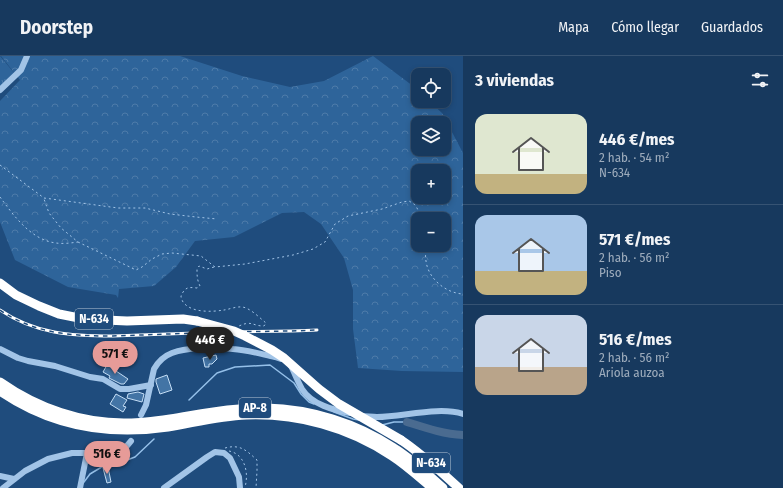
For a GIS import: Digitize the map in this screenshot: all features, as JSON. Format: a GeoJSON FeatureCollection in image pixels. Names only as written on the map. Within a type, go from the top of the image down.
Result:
{"type":"FeatureCollection","features":[{"type":"Feature","properties":{"kind":"highway","name":"N-634"},"geometry":{"type":"LineString","coordinates":[[0,283],[16,295],[39,306],[59,314],[78,318],[127,321],[183,319],[197,321],[234,331],[272,350],[284,358],[319,389],[339,404],[416,450],[459,488]]}},
{"type":"Feature","properties":{"kind":"highway","name":"AP-8"},"geometry":{"type":"LineString","coordinates":[[0,382],[25,398],[53,410],[81,418],[106,422],[144,422],[240,408],[290,409],[311,413],[349,425],[376,437],[408,458],[443,488]]}},
{"type":"Feature","properties":{"kind":"highway","name":"AP-8"},"geometry":{"type":"LineString","coordinates":[[0,391],[22,404],[56,419],[82,426],[103,429],[125,431],[141,430],[245,415],[288,416],[310,420],[362,438],[373,444],[404,464],[432,488]]}},
{"type":"Feature","properties":{"kind":"street"},"geometry":{"type":"LineString","coordinates":[[0,90],[21,70],[27,56]]}},
{"type":"Feature","properties":{"kind":"street"},"geometry":{"type":"LineString","coordinates":[[141,415],[146,405],[156,365],[172,353],[213,348],[234,349],[285,360],[291,366],[302,389],[308,396],[316,402],[344,412],[360,416],[376,417],[434,412],[463,414]]}},
{"type":"Feature","properties":{"kind":"street"},"geometry":{"type":"LineString","coordinates":[[0,349],[28,361],[54,366],[90,377],[103,379],[120,389],[151,385]]}},
{"type":"Feature","properties":{"kind":"street"},"geometry":{"type":"LineString","coordinates":[[3,488],[14,479],[48,458],[72,453],[110,453],[119,451],[126,447],[131,441]]}},
{"type":"Feature","properties":{"kind":"street"},"geometry":{"type":"LineString","coordinates":[[164,488],[215,452],[224,453],[230,458],[240,477],[240,488]]}},
{"type":"Feature","properties":{"kind":"street"},"geometry":{"type":"LineString","coordinates":[[80,488],[87,453]]}},
{"type":"Feature","properties":{"kind":"street"},"geometry":{"type":"LineString","coordinates":[[0,476],[14,479]]}},
{"type":"Feature","properties":{"kind":"path"},"geometry":{"type":"LineString","coordinates":[[0,165],[44,198],[118,208],[145,208],[196,218],[217,219]]}},
{"type":"Feature","properties":{"kind":"path"},"geometry":{"type":"LineString","coordinates":[[0,197],[24,227],[41,238],[56,243],[78,242]]}},
{"type":"Feature","properties":{"kind":"path"},"geometry":{"type":"LineString","coordinates":[[44,198],[50,213],[62,228],[78,242],[136,270],[162,254],[172,253],[201,256],[215,267]]}},
{"type":"Feature","properties":{"kind":"path"},"geometry":{"type":"LineString","coordinates":[[237,327],[244,323],[251,322],[258,326],[264,326],[266,323],[246,308],[238,307],[209,312],[198,310],[183,302],[181,296],[183,290],[197,288],[200,286],[197,282],[196,276],[196,269],[199,266],[207,269],[245,264],[293,255],[313,249],[325,242],[335,224],[348,216],[382,209],[402,202],[410,201],[414,204],[419,212]]}},
{"type":"Feature","properties":{"kind":"path"},"geometry":{"type":"LineString","coordinates":[[426,252],[426,261],[429,272],[436,282],[447,290],[463,294]]}},
{"type":"Feature","properties":{"kind":"path"},"geometry":{"type":"LineString","coordinates":[[213,348],[226,336]]}},
{"type":"Feature","properties":{"kind":"path"},"geometry":{"type":"LineString","coordinates":[[245,488],[245,464],[233,451],[223,449],[238,447],[248,452],[257,460],[256,488]]}},
{"type":"Feature","properties":{"kind":"green space"},"geometry":{"type":"Polygon","coordinates":[[[0,56],[15,74],[0,87],[0,56]]]}},
{"type":"Feature","properties":{"kind":"green space"},"geometry":{"type":"Polygon","coordinates":[[[1,56],[180,56],[242,76],[290,87],[324,81],[373,56],[411,85],[411,108],[437,108],[444,116],[411,116],[411,156],[451,156],[451,130],[463,153],[463,372],[402,371],[358,368],[353,329],[353,290],[344,258],[321,224],[304,212],[282,213],[234,237],[195,241],[176,267],[154,286],[119,289],[118,298],[116,295],[68,287],[15,260],[0,222],[0,101],[20,80],[1,56]]]}},
{"type":"Feature","properties":{"kind":"building"},"geometry":{"type":"Polygon","coordinates":[[[216,355],[217,359],[212,364],[209,364],[209,367],[205,367],[203,358],[216,355]]]}},
{"type":"Feature","properties":{"kind":"building"},"geometry":{"type":"Polygon","coordinates":[[[107,365],[128,379],[124,384],[109,378],[110,376],[103,372],[107,365]]]}},
{"type":"Feature","properties":{"kind":"building"},"geometry":{"type":"Polygon","coordinates":[[[167,375],[172,390],[160,394],[156,379],[167,375]]]}},
{"type":"Feature","properties":{"kind":"building"},"geometry":{"type":"Polygon","coordinates":[[[138,392],[144,394],[142,402],[127,398],[128,394],[138,392]]]}},
{"type":"Feature","properties":{"kind":"building"},"geometry":{"type":"Polygon","coordinates":[[[116,394],[127,400],[123,406],[126,407],[123,412],[110,404],[116,394]]]}},
{"type":"Feature","properties":{"kind":"building"},"geometry":{"type":"Polygon","coordinates":[[[108,467],[111,482],[107,483],[103,468],[108,467]]]}},
{"type":"Feature","properties":{"kind":"waterway"},"geometry":{"type":"LineString","coordinates":[[189,400],[217,373],[235,367],[270,365],[294,383],[301,394],[309,402],[314,404]]}},
{"type":"Feature","properties":{"kind":"waterway"},"geometry":{"type":"LineString","coordinates":[[334,412],[359,420]]}},
{"type":"Feature","properties":{"kind":"waterway"},"geometry":{"type":"LineString","coordinates":[[382,425],[394,422],[407,422]]}},
{"type":"Feature","properties":{"kind":"waterway"},"geometry":{"type":"LineString","coordinates":[[407,422],[442,432],[463,435]]}},
{"type":"Feature","properties":{"kind":"waterway"},"geometry":{"type":"LineString","coordinates":[[84,482],[90,474],[105,465],[116,460],[127,460],[135,457],[154,439]]}},
{"type":"Feature","properties":{"kind":"railway"},"geometry":{"type":"LineString","coordinates":[[0,310],[13,318],[40,329],[83,335],[113,336],[317,330]]}}]}
